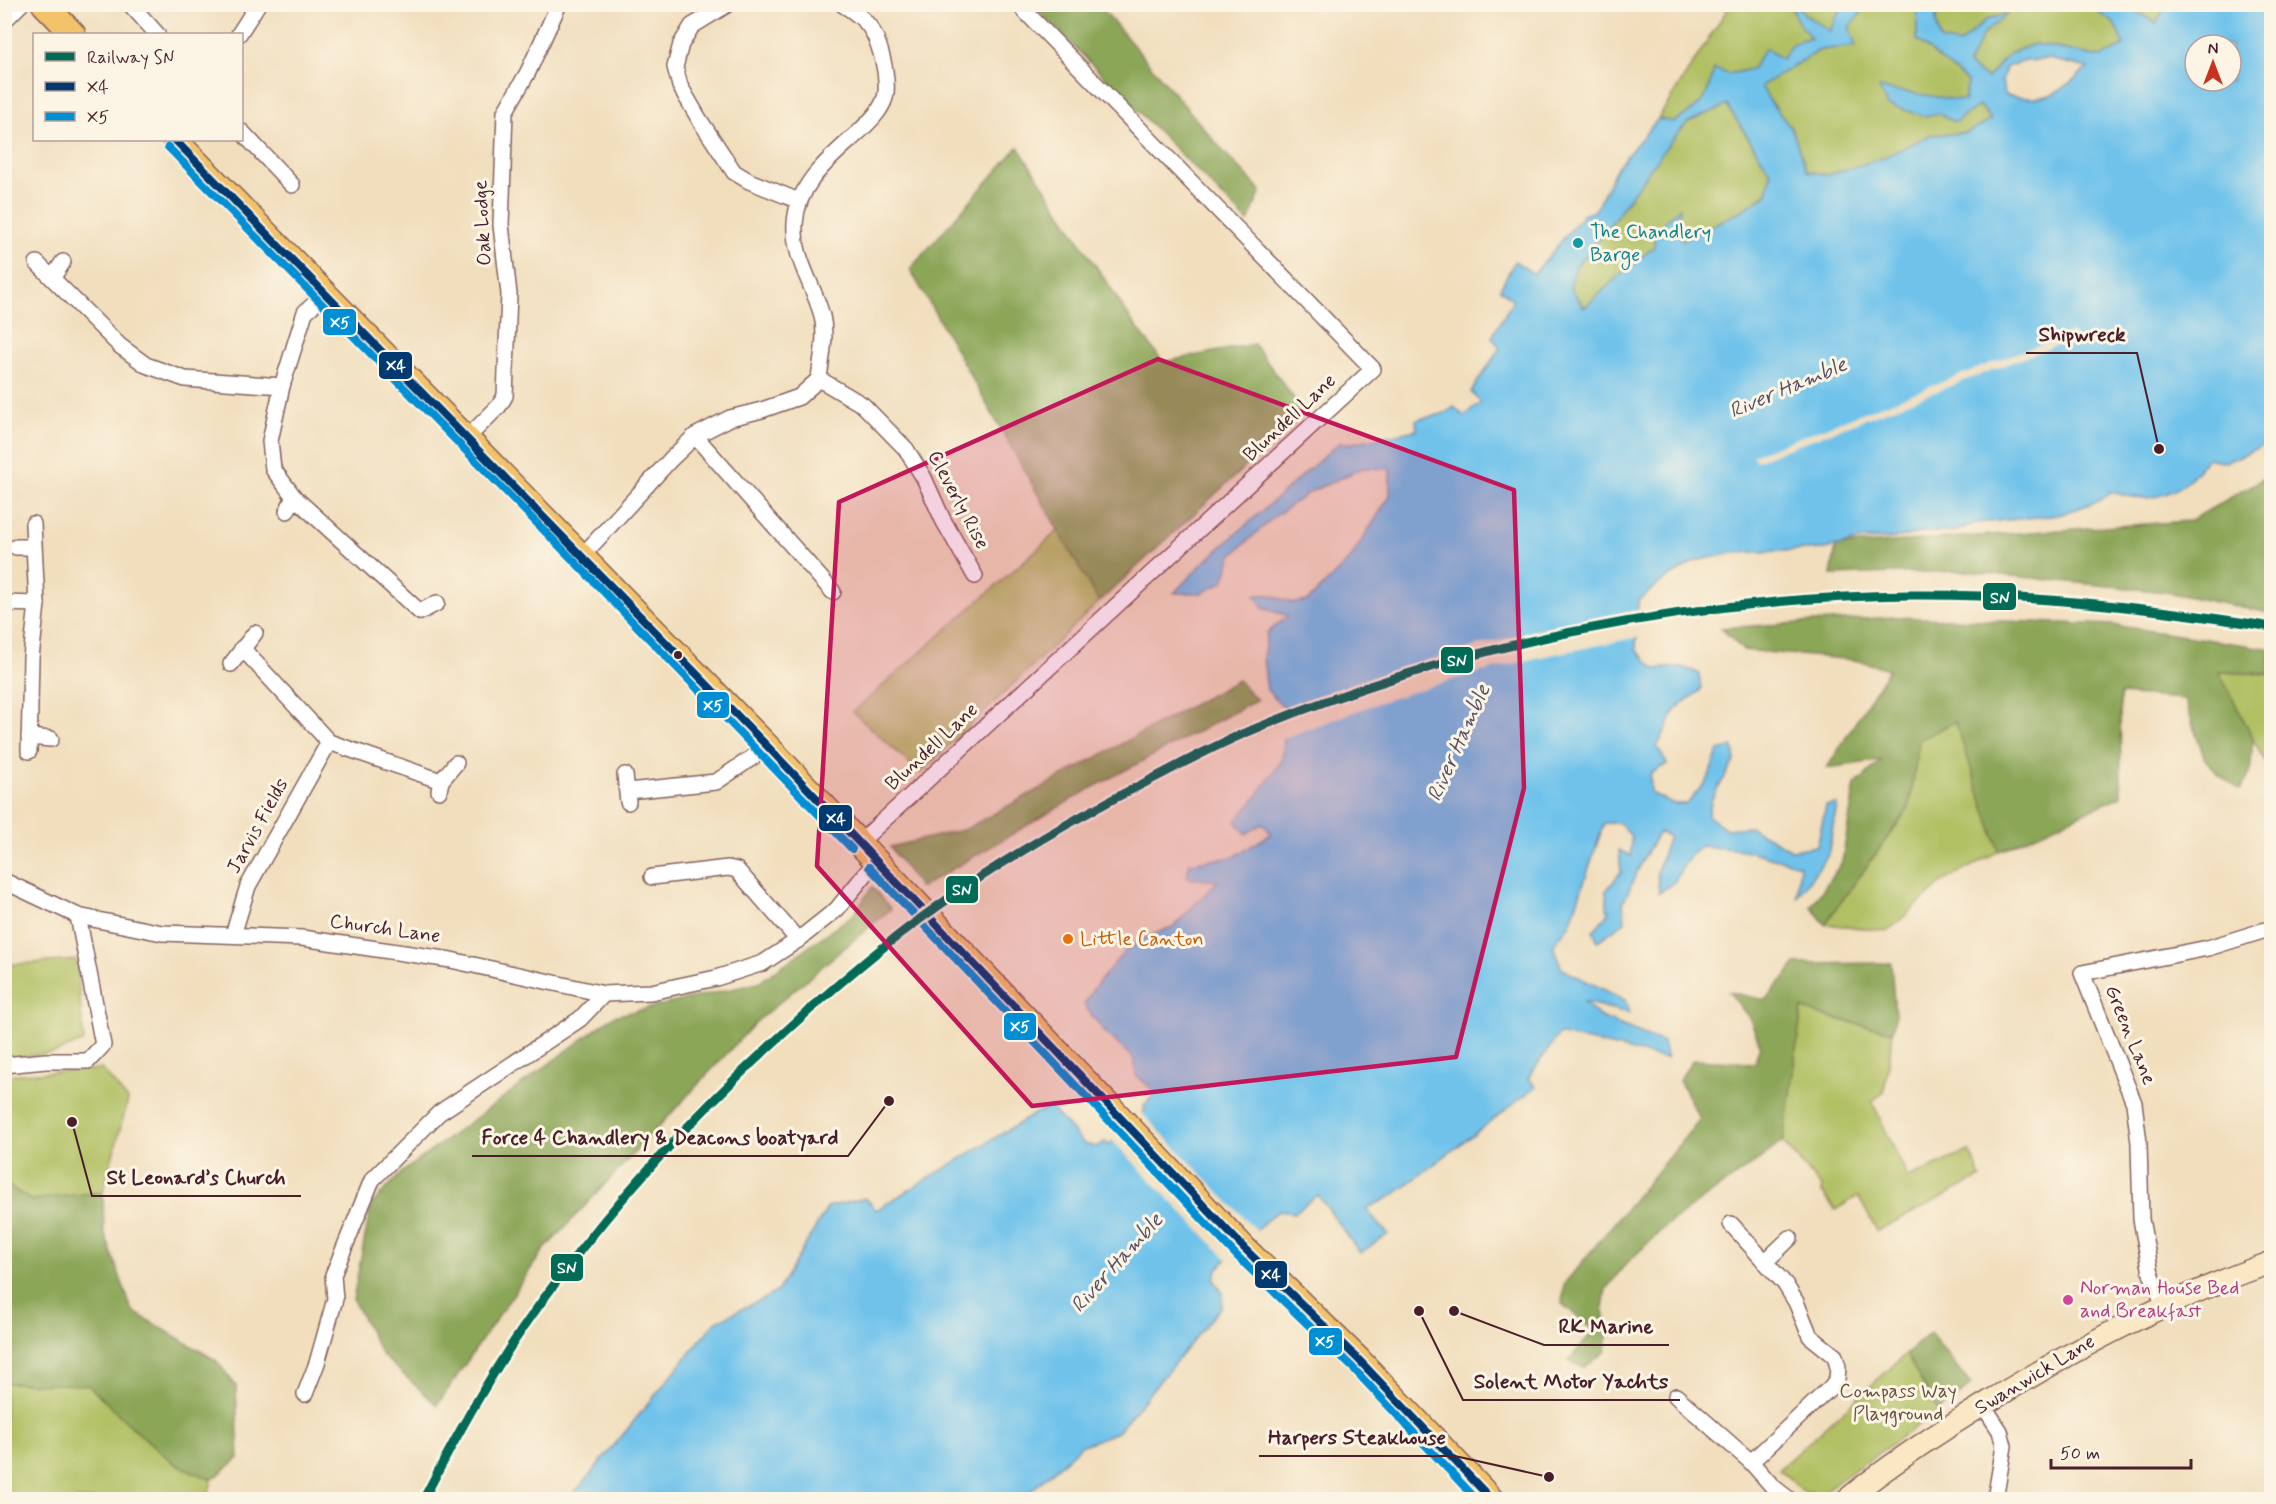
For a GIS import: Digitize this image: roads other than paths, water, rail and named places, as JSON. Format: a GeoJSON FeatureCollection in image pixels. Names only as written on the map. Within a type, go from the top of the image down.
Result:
{"type":"FeatureCollection","features":[{"type":"Feature","properties":{"kind":"main road"},"geometry":{"type":"LineString","coordinates":[[44,4],[72,33]]}},
{"type":"Feature","properties":{"kind":"main road"},"geometry":{"type":"LineString","coordinates":[[176,141],[583,555],[860,842],[1245,1249],[1359,1360],[1492,1500]]}},
{"type":"Feature","properties":{"kind":"street"},"geometry":{"type":"LineString","coordinates":[[4,21],[21,4]]}},
{"type":"Feature","properties":{"kind":"street"},"geometry":{"type":"LineString","coordinates":[[130,4],[156,33]]}},
{"type":"Feature","properties":{"kind":"street"},"geometry":{"type":"LineString","coordinates":[[240,33],[258,4]]}},
{"type":"Feature","properties":{"kind":"street","name":"Oak Lodge"},"geometry":{"type":"LineString","coordinates":[[467,438],[499,406],[505,396],[509,294],[501,225],[505,112],[528,72],[556,15],[559,4]]}},
{"type":"Feature","properties":{"kind":"street"},"geometry":{"type":"LineString","coordinates":[[728,4],[692,26],[681,44],[675,67],[680,86],[734,172],[748,181],[799,201]]}},
{"type":"Feature","properties":{"kind":"street"},"geometry":{"type":"LineString","coordinates":[[583,555],[695,436],[730,418],[799,397],[819,379],[824,334],[822,315],[799,260],[794,225],[799,201],[812,177],[876,116],[886,94],[885,69],[876,35],[858,14],[842,4]]}},
{"type":"Feature","properties":{"kind":"street","name":"Blundell Lane"},"geometry":{"type":"LineString","coordinates":[[860,842],[1373,369],[1018,4]]}},
{"type":"Feature","properties":{"kind":"street"},"geometry":{"type":"LineString","coordinates":[[243,133],[292,185]]}},
{"type":"Feature","properties":{"kind":"street"},"geometry":{"type":"LineString","coordinates":[[52,277],[63,262]]}},
{"type":"Feature","properties":{"kind":"street"},"geometry":{"type":"LineString","coordinates":[[37,263],[120,346],[146,365],[185,379],[282,386]]}},
{"type":"Feature","properties":{"kind":"street"},"geometry":{"type":"LineString","coordinates":[[325,295],[305,312],[282,386],[270,441],[273,469],[294,496],[420,612],[438,603]]}},
{"type":"Feature","properties":{"kind":"street","name":"Cleverly Rise"},"geometry":{"type":"LineString","coordinates":[[819,379],[863,405],[906,449],[924,478],[943,520],[975,576]]}},
{"type":"Feature","properties":{"kind":"street"},"geometry":{"type":"LineString","coordinates":[[695,436],[833,592]]}},
{"type":"Feature","properties":{"kind":"street"},"geometry":{"type":"LineString","coordinates":[[287,511],[294,496]]}},
{"type":"Feature","properties":{"kind":"street"},"geometry":{"type":"LineString","coordinates":[[33,524],[37,604],[31,658],[29,744],[51,739]]}},
{"type":"Feature","properties":{"kind":"street"},"geometry":{"type":"LineString","coordinates":[[16,547],[33,547]]}},
{"type":"Feature","properties":{"kind":"street"},"geometry":{"type":"LineString","coordinates":[[4,603],[37,604]]}},
{"type":"Feature","properties":{"kind":"street"},"geometry":{"type":"LineString","coordinates":[[231,664],[255,633]]}},
{"type":"Feature","properties":{"kind":"street"},"geometry":{"type":"LineString","coordinates":[[242,648],[329,742],[440,786],[456,763]]}},
{"type":"Feature","properties":{"kind":"street","name":"Jarvis Fields"},"geometry":{"type":"LineString","coordinates":[[233,935],[248,886],[329,742]]}},
{"type":"Feature","properties":{"kind":"street"},"geometry":{"type":"LineString","coordinates":[[625,775],[628,796],[716,782],[768,747]]}},
{"type":"Feature","properties":{"kind":"street","name":"Church Lane"},"geometry":{"type":"LineString","coordinates":[[4,881],[78,916],[162,933],[302,938],[450,960],[604,994],[651,992],[716,978],[763,963],[798,940],[837,909],[877,860]]}},
{"type":"Feature","properties":{"kind":"street"},"geometry":{"type":"LineString","coordinates":[[652,877],[728,868],[737,870],[798,940]]}},
{"type":"Feature","properties":{"kind":"street"},"geometry":{"type":"LineString","coordinates":[[4,1065],[46,1061],[88,1061],[103,1045],[78,916]]}},
{"type":"Feature","properties":{"kind":"street","name":"Green Lane"},"geometry":{"type":"LineString","coordinates":[[2164,1306],[2151,1273],[2141,1219],[2139,1143],[2134,1103],[2082,973],[2208,948],[2271,928]]}},
{"type":"Feature","properties":{"kind":"street"},"geometry":{"type":"LineString","coordinates":[[305,1394],[317,1363],[335,1299],[333,1275],[372,1180],[439,1113],[580,1019],[604,994]]}},
{"type":"Feature","properties":{"kind":"street"},"geometry":{"type":"LineString","coordinates":[[1731,1224],[1785,1284],[1796,1302],[1810,1336],[1835,1356],[1838,1367],[1837,1379],[1832,1387],[1751,1462]]}},
{"type":"Feature","properties":{"kind":"street"},"geometry":{"type":"LineString","coordinates":[[1765,1262],[1790,1238]]}},
{"type":"Feature","properties":{"kind":"street","name":"Swanwick Lane"},"geometry":{"type":"LineString","coordinates":[[1846,1500],[1876,1475],[1931,1437],[2088,1343],[2224,1279],[2271,1262]]}},
{"type":"Feature","properties":{"kind":"street"},"geometry":{"type":"LineString","coordinates":[[1676,1396],[1790,1500]]}},
{"type":"Feature","properties":{"kind":"street"},"geometry":{"type":"LineString","coordinates":[[1983,1405],[2000,1431],[2004,1446],[1995,1500]]}},
{"type":"Feature","properties":{"kind":"water","name":"River Hamble"},"geometry":{"type":"Polygon","coordinates":[[[1792,5],[1798,5],[1805,15],[1830,31],[1843,8],[1861,5],[1862,12],[1849,27],[1856,46],[1820,50],[1761,86],[1771,103],[1792,129],[1807,171],[1828,175],[1883,158],[1930,135],[1966,133],[1991,120],[1980,105],[1955,122],[1940,114],[1925,116],[1887,105],[1879,88],[1964,101],[1968,82],[1917,40],[1917,12],[1911,5],[1937,5],[1936,21],[1940,40],[1959,44],[1987,19],[2008,14],[1983,34],[1968,65],[1987,78],[2010,53],[2035,44],[2101,57],[2124,46],[2114,23],[2088,5],[2125,5],[2156,23],[2167,5],[2271,5],[2272,436],[2260,447],[2226,462],[2207,458],[2189,480],[2166,494],[2138,498],[2110,492],[2101,500],[2059,515],[1976,523],[1953,532],[1923,532],[1898,538],[1862,540],[1826,549],[1733,553],[1695,561],[1661,582],[1638,601],[1636,650],[1655,669],[1682,667],[1699,673],[1701,690],[1676,709],[1657,747],[1667,764],[1650,774],[1651,793],[1674,804],[1687,804],[1708,779],[1718,751],[1733,747],[1735,760],[1712,798],[1708,816],[1727,829],[1750,827],[1792,850],[1817,846],[1826,806],[1837,804],[1828,855],[1797,897],[1800,865],[1744,850],[1701,846],[1689,857],[1674,882],[1659,893],[1657,872],[1669,836],[1659,832],[1642,861],[1623,903],[1625,922],[1598,941],[1593,931],[1608,914],[1606,891],[1621,872],[1619,850],[1631,856],[1631,836],[1619,823],[1604,823],[1570,924],[1553,946],[1562,969],[1625,1000],[1629,1013],[1584,1002],[1600,1017],[1663,1042],[1667,1059],[1559,1034],[1528,1078],[1536,1087],[1392,1196],[1366,1209],[1388,1234],[1360,1253],[1318,1195],[1294,1213],[1279,1211],[1272,1215],[1217,1269],[1214,1280],[1223,1293],[1222,1306],[1117,1432],[1081,1446],[1022,1499],[567,1500],[715,1322],[777,1292],[828,1207],[866,1198],[876,1210],[1036,1113],[1050,1107],[1084,1144],[1097,1147],[1105,1142],[1109,1145],[1145,1110],[1144,1106],[1154,1095],[1151,1088],[1136,1075],[1134,1059],[1103,1030],[1084,1005],[1094,988],[1124,952],[1147,937],[1174,926],[1218,881],[1187,878],[1189,863],[1234,857],[1271,834],[1263,823],[1246,834],[1236,821],[1282,760],[1287,711],[1267,690],[1263,658],[1267,633],[1288,616],[1263,608],[1255,595],[1270,595],[1293,603],[1308,601],[1350,559],[1390,496],[1390,469],[1363,468],[1310,492],[1274,517],[1232,555],[1223,582],[1202,593],[1174,593],[1202,564],[1339,443],[1352,443],[1417,430],[1416,420],[1440,415],[1454,407],[1464,416],[1481,403],[1471,392],[1500,348],[1492,337],[1513,300],[1500,289],[1515,261],[1534,274],[1583,215],[1595,211],[1617,167],[1658,119],[1674,122],[1702,102],[1714,69],[1729,74],[1752,69],[1765,48],[1782,59],[1792,44],[1811,38],[1796,19],[1792,5]],[[2050,59],[2025,61],[2006,67],[2002,80],[2004,95],[2032,98],[2050,95],[2088,68],[2050,59]],[[1727,105],[1688,122],[1669,143],[1591,251],[1576,266],[1570,287],[1584,308],[1654,247],[1655,232],[1680,207],[1676,230],[1682,240],[1741,211],[1767,194],[1771,173],[1727,105]]]}},
{"type":"Feature","properties":{"kind":"rail line","name":"SN"},"geometry":{"type":"LineString","coordinates":[[423,1500],[458,1434],[523,1328],[613,1210],[645,1172],[713,1100],[803,1015],[918,920],[1017,854],[1128,791],[1222,743],[1324,702],[1487,651],[1571,632],[1740,605],[1825,598],[1955,595],[2137,608],[2272,627]]}},
{"type":"Feature","properties":{"kind":"place","name":"The Chandlery Barge"},"geometry":{"type":"Point","coordinates":[1578,243]}},
{"type":"Feature","properties":{"kind":"place","name":"Shipwreck"},"geometry":{"type":"Point","coordinates":[2159,449]}},
{"type":"Feature","properties":{"kind":"place","name":"Little Canton"},"geometry":{"type":"Point","coordinates":[1068,939]}},
{"type":"Feature","properties":{"kind":"place","name":"Force 4 Chandlery & Deacons boatyard"},"geometry":{"type":"Point","coordinates":[889,1101]}},
{"type":"Feature","properties":{"kind":"place","name":"St Leonard’s Church"},"geometry":{"type":"Point","coordinates":[72,1122]}},
{"type":"Feature","properties":{"kind":"place","name":"Norman House Bed and Breakfast"},"geometry":{"type":"Point","coordinates":[2068,1300]}},
{"type":"Feature","properties":{"kind":"place","name":"Solent Motor Yachts"},"geometry":{"type":"Point","coordinates":[1419,1311]}},
{"type":"Feature","properties":{"kind":"place","name":"RK Marine"},"geometry":{"type":"Point","coordinates":[1454,1311]}},
{"type":"Feature","properties":{"kind":"place","name":"Harpers Steakhouse"},"geometry":{"type":"Point","coordinates":[1549,1477]}},
{"type":"Feature","properties":{"kind":"park label","name":"Compass Way Playground"},"geometry":{"type":"Point","coordinates":[1898,1402]}}]}
